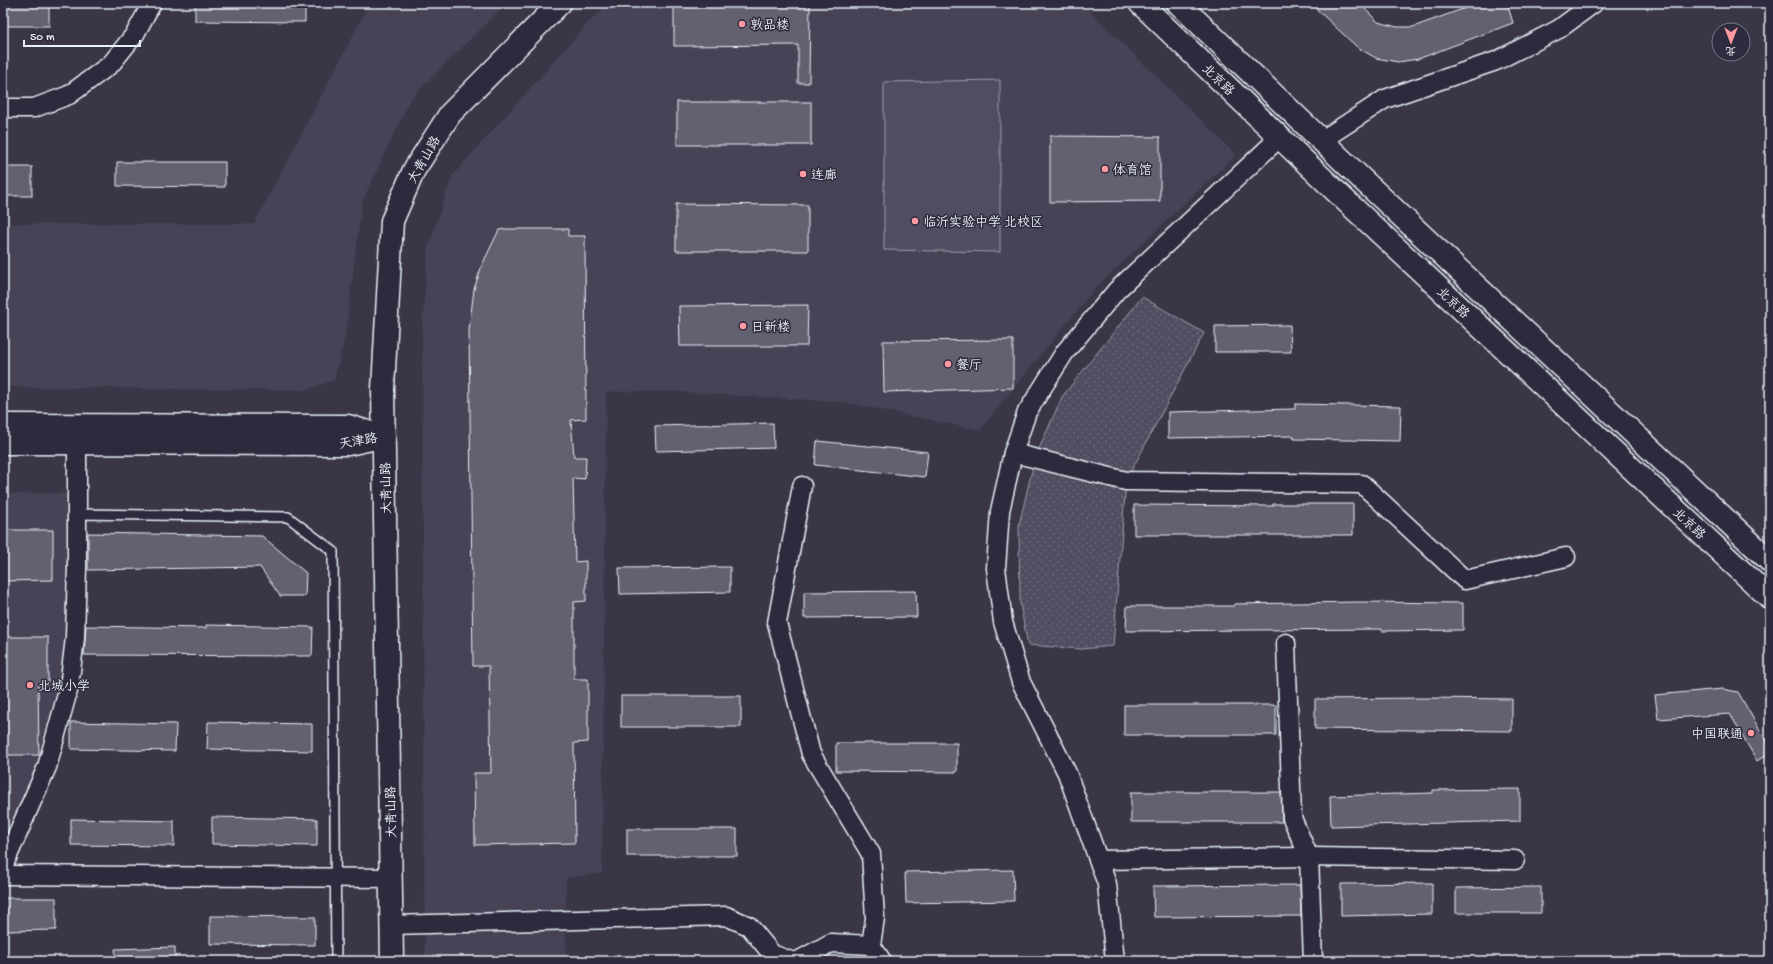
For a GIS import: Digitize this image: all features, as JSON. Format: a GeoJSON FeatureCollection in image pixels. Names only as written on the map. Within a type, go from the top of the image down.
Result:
{"type":"FeatureCollection","features":[{"type":"Feature","properties":{"kind":"main road","name":"大青山路"},"geometry":{"type":"LineString","coordinates":[[392,961],[383,389],[392,221],[414,170],[450,114],[560,3]]}},
{"type":"Feature","properties":{"kind":"main road","name":"北京路"},"geometry":{"type":"LineString","coordinates":[[1140,3],[1352,207],[1770,598]]}},
{"type":"Feature","properties":{"kind":"main road","name":"北京路"},"geometry":{"type":"LineString","coordinates":[[1178,3],[1770,561]]}},
{"type":"Feature","properties":{"kind":"main road","name":"天津路"},"geometry":{"type":"LineString","coordinates":[[3,425],[348,426],[384,437]]}},
{"type":"Feature","properties":{"kind":"main road","name":"天津路"},"geometry":{"type":"LineString","coordinates":[[3,443],[348,444],[384,437]]}},
{"type":"Feature","properties":{"kind":"street"},"geometry":{"type":"LineString","coordinates":[[3,108],[34,108],[69,95],[111,64],[135,34],[152,3]]}},
{"type":"Feature","properties":{"kind":"street"},"geometry":{"type":"LineString","coordinates":[[1322,140],[1385,99],[1496,61],[1559,29],[1594,3]]}},
{"type":"Feature","properties":{"kind":"street"},"geometry":{"type":"LineString","coordinates":[[1115,961],[1107,884],[1067,773],[1021,682],[1003,622],[996,568],[1000,511],[1013,453],[1027,412],[1064,352],[1117,290],[1280,137]]}},
{"type":"Feature","properties":{"kind":"street"},"geometry":{"type":"LineString","coordinates":[[3,867],[47,768],[69,687],[75,638],[77,443]]}},
{"type":"Feature","properties":{"kind":"street"},"geometry":{"type":"LineString","coordinates":[[1013,453],[1126,481],[1362,484],[1465,580],[1566,557]]}},
{"type":"Feature","properties":{"kind":"street"},"geometry":{"type":"LineString","coordinates":[[802,486],[778,623],[811,754],[871,854],[875,918],[871,945],[882,961]]}},
{"type":"Feature","properties":{"kind":"street"},"geometry":{"type":"LineString","coordinates":[[1286,643],[1292,818],[1309,857],[1313,961]]}},
{"type":"Feature","properties":{"kind":"street"},"geometry":{"type":"LineString","coordinates":[[1098,860],[1309,857],[1515,860]]}},
{"type":"Feature","properties":{"kind":"street"},"geometry":{"type":"LineString","coordinates":[[3,875],[391,878]]}},
{"type":"Feature","properties":{"kind":"street"},"geometry":{"type":"LineString","coordinates":[[391,925],[726,916],[749,926],[772,954],[791,961]]}},
{"type":"Feature","properties":{"kind":"street"},"geometry":{"type":"LineString","coordinates":[[798,961],[832,943],[871,945]]}},
{"type":"Feature","properties":{"kind":"lane"},"geometry":{"type":"LineString","coordinates":[[77,514],[288,517],[333,551],[336,961]]}},
{"type":"Feature","properties":{"kind":"shaded area"},"geometry":{"type":"Polygon","coordinates":[[[370,3],[507,3],[411,98],[362,202],[345,338],[334,380],[306,390],[3,387],[3,224],[254,224],[370,3]]]}},
{"type":"Feature","properties":{"kind":"shaded area"},"geometry":{"type":"Polygon","coordinates":[[[610,3],[1082,3],[1236,155],[1097,286],[980,430],[842,402],[663,391],[606,392],[602,873],[566,878],[566,961],[425,961],[422,329],[428,248],[452,176],[589,22],[610,3]]]}},
{"type":"Feature","properties":{"kind":"shaded area"},"geometry":{"type":"Polygon","coordinates":[[[1000,80],[1000,252],[884,250],[884,82],[1000,80]]]}},
{"type":"Feature","properties":{"kind":"shaded area"},"geometry":{"type":"Polygon","coordinates":[[[1142,297],[1204,333],[1126,481],[1113,646],[1081,649],[1028,645],[1020,604],[1019,525],[1035,458],[1062,397],[1142,297]]]}},
{"type":"Feature","properties":{"kind":"shaded area","name":"北城小学"},"geometry":{"type":"Polygon","coordinates":[[[69,493],[70,627],[46,743],[3,851],[3,494],[69,493]]]}},
{"type":"Feature","properties":{"kind":"building"},"geometry":{"type":"Polygon","coordinates":[[[3,3],[49,3],[49,26],[3,26],[3,3]]]}},
{"type":"Feature","properties":{"kind":"building"},"geometry":{"type":"Polygon","coordinates":[[[195,3],[305,3],[305,22],[195,21],[195,3]]]}},
{"type":"Feature","properties":{"kind":"building","name":"敦品楼"},"geometry":{"type":"Polygon","coordinates":[[[674,3],[810,3],[809,83],[798,83],[798,45],[674,46],[674,3]]]}},
{"type":"Feature","properties":{"kind":"building"},"geometry":{"type":"Polygon","coordinates":[[[1310,3],[1359,3],[1378,22],[1397,27],[1413,27],[1479,3],[1507,3],[1513,23],[1418,59],[1398,62],[1376,58],[1358,48],[1310,3]]]}},
{"type":"Feature","properties":{"kind":"building"},"geometry":{"type":"Polygon","coordinates":[[[677,102],[811,102],[811,145],[677,145],[677,102]]]}},
{"type":"Feature","properties":{"kind":"building","name":"体育馆"},"geometry":{"type":"Polygon","coordinates":[[[1050,136],[1160,137],[1160,201],[1050,202],[1050,136]]]}},
{"type":"Feature","properties":{"kind":"building"},"geometry":{"type":"Polygon","coordinates":[[[117,162],[225,162],[225,187],[117,186],[117,162]]]}},
{"type":"Feature","properties":{"kind":"building"},"geometry":{"type":"Polygon","coordinates":[[[3,167],[32,167],[32,196],[3,196],[3,167]]]}},
{"type":"Feature","properties":{"kind":"building"},"geometry":{"type":"Polygon","coordinates":[[[676,204],[808,205],[808,251],[676,251],[676,204]]]}},
{"type":"Feature","properties":{"kind":"building"},"geometry":{"type":"Polygon","coordinates":[[[568,229],[568,236],[585,236],[586,419],[571,420],[574,457],[586,457],[585,479],[573,478],[575,562],[586,561],[586,601],[574,602],[574,679],[588,679],[588,742],[574,743],[575,843],[475,845],[474,773],[491,773],[489,666],[473,666],[469,330],[474,289],[482,265],[499,230],[568,229]]]}},
{"type":"Feature","properties":{"kind":"building","name":"日新楼"},"geometry":{"type":"Polygon","coordinates":[[[808,305],[807,346],[680,346],[679,306],[808,305]]]}},
{"type":"Feature","properties":{"kind":"building"},"geometry":{"type":"Polygon","coordinates":[[[1290,325],[1291,352],[1215,352],[1215,326],[1290,325]]]}},
{"type":"Feature","properties":{"kind":"building","name":"餐厅"},"geometry":{"type":"Polygon","coordinates":[[[1013,340],[1013,388],[884,392],[883,341],[1013,340]]]}},
{"type":"Feature","properties":{"kind":"building"},"geometry":{"type":"Polygon","coordinates":[[[1295,404],[1401,406],[1400,441],[1294,439],[1294,436],[1168,438],[1168,412],[1295,409],[1295,404]]]}},
{"type":"Feature","properties":{"kind":"building"},"geometry":{"type":"Polygon","coordinates":[[[773,423],[774,448],[656,451],[655,426],[773,423]]]}},
{"type":"Feature","properties":{"kind":"building"},"geometry":{"type":"Polygon","coordinates":[[[817,441],[928,452],[925,477],[815,465],[817,441]]]}},
{"type":"Feature","properties":{"kind":"building"},"geometry":{"type":"Polygon","coordinates":[[[1273,504],[1353,504],[1353,535],[1134,535],[1134,505],[1273,506],[1273,504]]]}},
{"type":"Feature","properties":{"kind":"building"},"geometry":{"type":"Polygon","coordinates":[[[3,530],[53,530],[53,580],[3,581],[3,530]]]}},
{"type":"Feature","properties":{"kind":"building"},"geometry":{"type":"Polygon","coordinates":[[[88,533],[262,536],[306,573],[305,596],[280,596],[260,567],[88,570],[88,533]]]}},
{"type":"Feature","properties":{"kind":"building"},"geometry":{"type":"Polygon","coordinates":[[[730,567],[730,592],[620,594],[619,568],[730,567]]]}},
{"type":"Feature","properties":{"kind":"building"},"geometry":{"type":"Polygon","coordinates":[[[916,591],[917,617],[804,618],[804,592],[916,591]]]}},
{"type":"Feature","properties":{"kind":"building"},"geometry":{"type":"Polygon","coordinates":[[[1360,602],[1463,603],[1463,630],[1382,631],[1382,629],[1126,631],[1127,606],[1234,606],[1234,604],[1360,602]]]}},
{"type":"Feature","properties":{"kind":"building"},"geometry":{"type":"Polygon","coordinates":[[[206,625],[313,627],[312,656],[84,655],[86,626],[206,628],[206,625]]]}},
{"type":"Feature","properties":{"kind":"building"},"geometry":{"type":"Polygon","coordinates":[[[3,637],[48,637],[48,685],[38,685],[39,755],[3,755],[3,637]]]}},
{"type":"Feature","properties":{"kind":"building","name":"中国联通"},"geometry":{"type":"Polygon","coordinates":[[[1722,689],[1738,692],[1770,748],[1770,752],[1757,761],[1730,714],[1658,719],[1655,695],[1722,689]]]}},
{"type":"Feature","properties":{"kind":"building"},"geometry":{"type":"Polygon","coordinates":[[[621,696],[741,696],[741,727],[621,727],[621,696]]]}},
{"type":"Feature","properties":{"kind":"building"},"geometry":{"type":"Polygon","coordinates":[[[1315,699],[1512,699],[1512,731],[1315,729],[1315,699]]]}},
{"type":"Feature","properties":{"kind":"building"},"geometry":{"type":"Polygon","coordinates":[[[1124,705],[1276,705],[1276,735],[1124,735],[1124,705]]]}},
{"type":"Feature","properties":{"kind":"building"},"geometry":{"type":"Polygon","coordinates":[[[71,722],[176,724],[175,751],[71,749],[71,722]]]}},
{"type":"Feature","properties":{"kind":"building"},"geometry":{"type":"Polygon","coordinates":[[[208,722],[312,724],[312,751],[207,749],[208,722]]]}},
{"type":"Feature","properties":{"kind":"building"},"geometry":{"type":"Polygon","coordinates":[[[836,743],[957,743],[957,772],[836,771],[836,743]]]}},
{"type":"Feature","properties":{"kind":"building"},"geometry":{"type":"Polygon","coordinates":[[[1520,789],[1520,821],[1331,826],[1330,796],[1433,793],[1433,790],[1520,789]]]}},
{"type":"Feature","properties":{"kind":"building"},"geometry":{"type":"Polygon","coordinates":[[[1131,792],[1281,792],[1282,822],[1131,822],[1131,792]]]}},
{"type":"Feature","properties":{"kind":"building"},"geometry":{"type":"Polygon","coordinates":[[[212,817],[317,819],[317,846],[212,844],[212,817]]]}},
{"type":"Feature","properties":{"kind":"building"},"geometry":{"type":"Polygon","coordinates":[[[71,819],[174,821],[174,846],[71,845],[71,819]]]}},
{"type":"Feature","properties":{"kind":"building"},"geometry":{"type":"Polygon","coordinates":[[[627,829],[737,829],[737,856],[627,856],[627,829]]]}},
{"type":"Feature","properties":{"kind":"building"},"geometry":{"type":"Polygon","coordinates":[[[1013,870],[1014,901],[906,903],[905,872],[1013,870]]]}},
{"type":"Feature","properties":{"kind":"building"},"geometry":{"type":"Polygon","coordinates":[[[1432,883],[1432,914],[1341,916],[1341,884],[1432,883]]]}},
{"type":"Feature","properties":{"kind":"building"},"geometry":{"type":"Polygon","coordinates":[[[1300,885],[1301,916],[1154,917],[1153,886],[1300,885]]]}},
{"type":"Feature","properties":{"kind":"building"},"geometry":{"type":"Polygon","coordinates":[[[1541,887],[1541,913],[1456,913],[1456,888],[1541,887]]]}},
{"type":"Feature","properties":{"kind":"building"},"geometry":{"type":"Polygon","coordinates":[[[3,898],[56,898],[56,930],[3,931],[3,898]]]}},
{"type":"Feature","properties":{"kind":"building"},"geometry":{"type":"Polygon","coordinates":[[[210,916],[315,917],[315,945],[210,944],[210,916]]]}},
{"type":"Feature","properties":{"kind":"building"},"geometry":{"type":"Polygon","coordinates":[[[175,947],[175,961],[116,961],[115,949],[175,947]]]}},
{"type":"Feature","properties":{"kind":"place","name":"敦品楼"},"geometry":{"type":"Point","coordinates":[742,24]}},
{"type":"Feature","properties":{"kind":"place","name":"体育馆"},"geometry":{"type":"Point","coordinates":[1105,169]}},
{"type":"Feature","properties":{"kind":"place","name":"连廊"},"geometry":{"type":"Point","coordinates":[803,174]}},
{"type":"Feature","properties":{"kind":"place","name":"临沂实验中学 北校区"},"geometry":{"type":"Point","coordinates":[915,221]}},
{"type":"Feature","properties":{"kind":"place","name":"日新楼"},"geometry":{"type":"Point","coordinates":[743,326]}},
{"type":"Feature","properties":{"kind":"place","name":"餐厅"},"geometry":{"type":"Point","coordinates":[948,364]}},
{"type":"Feature","properties":{"kind":"place","name":"北城小学"},"geometry":{"type":"Point","coordinates":[30,685]}},
{"type":"Feature","properties":{"kind":"place","name":"中国联通"},"geometry":{"type":"Point","coordinates":[1751,733]}}]}
